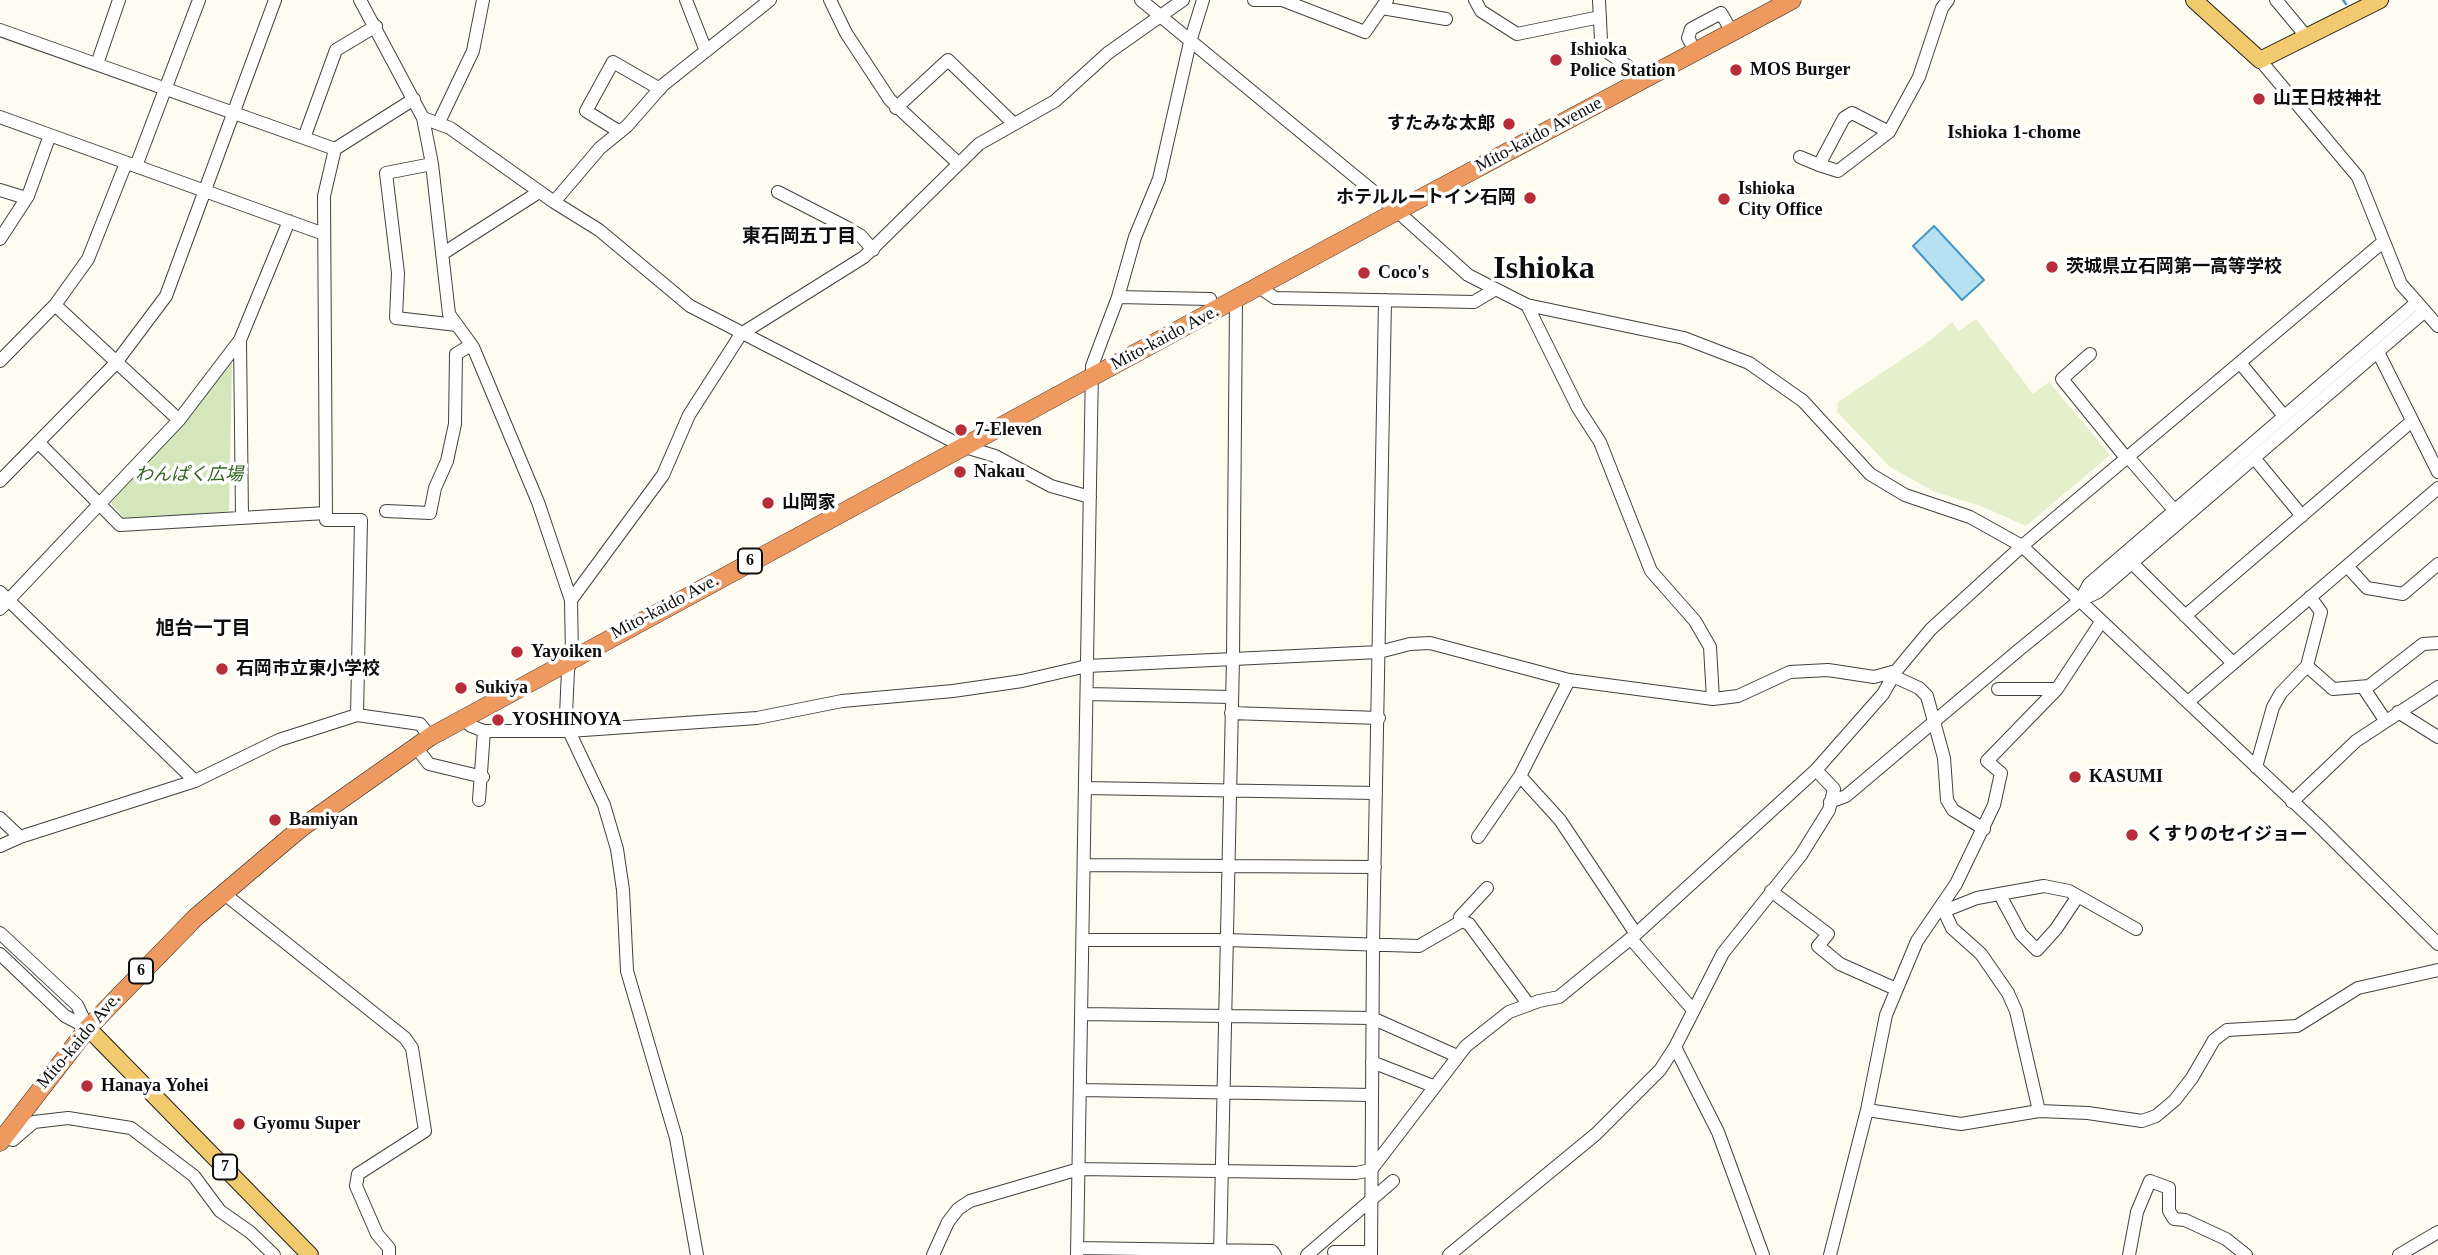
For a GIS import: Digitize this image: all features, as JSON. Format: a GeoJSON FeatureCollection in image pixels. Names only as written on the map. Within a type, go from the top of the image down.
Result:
{"type":"FeatureCollection","features":[{"type":"Feature","properties":{"kind":"highway","name":"Mito-kaido Avenue"},"geometry":{"type":"LineString","coordinates":[[1396,211],[1792,0]]}},
{"type":"Feature","properties":{"kind":"highway","name":"Mito-kaido Ave."},"geometry":{"type":"LineString","coordinates":[[88,1028],[222,892],[318,814],[422,741],[1396,211]]}},
{"type":"Feature","properties":{"kind":"highway","name":"6"},"geometry":{"type":"LineString","coordinates":[[2,1140],[88,1028]]}},
{"type":"Feature","properties":{"kind":"main road"},"geometry":{"type":"LineString","coordinates":[[2194,0],[2260,60],[2378,0]]}},
{"type":"Feature","properties":{"kind":"main road","name":"7"},"geometry":{"type":"LineString","coordinates":[[88,1028],[302,1252]]}},
{"type":"Feature","properties":{"kind":"street"},"geometry":{"type":"LineString","coordinates":[[97,64],[119,0]]}},
{"type":"Feature","properties":{"kind":"street"},"geometry":{"type":"LineString","coordinates":[[0,361],[55,305],[88,259],[181,54],[199,0]]}},
{"type":"Feature","properties":{"kind":"street"},"geometry":{"type":"LineString","coordinates":[[0,481],[115,363],[166,296],[275,0]]}},
{"type":"Feature","properties":{"kind":"street"},"geometry":{"type":"LineString","coordinates":[[360,0],[423,118],[432,164],[449,314],[471,345],[538,502],[571,600],[572,657],[567,681],[569,731],[604,805],[617,849],[623,890],[627,971],[676,1138],[697,1255]]}},
{"type":"Feature","properties":{"kind":"street"},"geometry":{"type":"LineString","coordinates":[[439,122],[473,51],[482,0]]}},
{"type":"Feature","properties":{"kind":"street"},"geometry":{"type":"LineString","coordinates":[[686,0],[706,51]]}},
{"type":"Feature","properties":{"kind":"street"},"geometry":{"type":"LineString","coordinates":[[554,202],[600,148],[620,132],[660,89],[770,0]]}},
{"type":"Feature","properties":{"kind":"street"},"geometry":{"type":"LineString","coordinates":[[830,0],[846,33],[896,108],[958,163]]}},
{"type":"Feature","properties":{"kind":"street"},"geometry":{"type":"LineString","coordinates":[[1141,0],[1396,211],[1458,267],[1494,290],[1527,305],[1684,338],[1749,363],[1803,401],[1870,474],[1905,495],[1970,517],[2022,546],[2189,702],[2438,944]]}},
{"type":"Feature","properties":{"kind":"street"},"geometry":{"type":"LineString","coordinates":[[571,600],[663,475],[689,415],[741,334],[873,250],[958,163],[989,137],[1055,101],[1108,53],[1183,0]]}},
{"type":"Feature","properties":{"kind":"street"},"geometry":{"type":"LineString","coordinates":[[1203,0],[1190,42],[1159,179],[1135,237],[1118,297],[1096,350],[1092,377],[1077,1251],[1272,1251],[1275,1255]]}},
{"type":"Feature","properties":{"kind":"street"},"geometry":{"type":"LineString","coordinates":[[1254,0],[1281,0],[1356,31],[1365,32],[1384,4],[1446,19]]}},
{"type":"Feature","properties":{"kind":"street"},"geometry":{"type":"LineString","coordinates":[[1475,0],[1481,11],[1517,34],[1600,17]]}},
{"type":"Feature","properties":{"kind":"street"},"geometry":{"type":"LineString","coordinates":[[1599,0],[1601,40],[1606,51],[1633,70],[1640,82]]}},
{"type":"Feature","properties":{"kind":"street"},"geometry":{"type":"LineString","coordinates":[[1800,157],[1838,171],[1889,132],[1919,77],[1942,8],[1948,0]]}},
{"type":"Feature","properties":{"kind":"street"},"geometry":{"type":"LineString","coordinates":[[2276,0],[2306,36]]}},
{"type":"Feature","properties":{"kind":"street"},"geometry":{"type":"LineString","coordinates":[[304,138],[336,50],[376,26]]}},
{"type":"Feature","properties":{"kind":"street"},"geometry":{"type":"LineString","coordinates":[[0,30],[335,149]]}},
{"type":"Feature","properties":{"kind":"street"},"geometry":{"type":"LineString","coordinates":[[896,108],[948,60],[1014,124]]}},
{"type":"Feature","properties":{"kind":"street"},"geometry":{"type":"LineString","coordinates":[[2260,60],[2358,177],[2401,284],[2438,326]]}},
{"type":"Feature","properties":{"kind":"street"},"geometry":{"type":"LineString","coordinates":[[620,132],[586,111],[613,62],[660,89]]}},
{"type":"Feature","properties":{"kind":"street"},"geometry":{"type":"LineString","coordinates":[[357,715],[361,520],[326,520],[324,196],[335,149],[414,99]]}},
{"type":"Feature","properties":{"kind":"street"},"geometry":{"type":"LineString","coordinates":[[1819,165],[1844,118],[1852,113],[1889,132]]}},
{"type":"Feature","properties":{"kind":"street"},"geometry":{"type":"LineString","coordinates":[[0,117],[324,234]]}},
{"type":"Feature","properties":{"kind":"street"},"geometry":{"type":"LineString","coordinates":[[423,118],[439,122],[598,230],[690,306],[962,446],[995,456],[1051,486],[1090,497]]}},
{"type":"Feature","properties":{"kind":"street"},"geometry":{"type":"LineString","coordinates":[[0,239],[26,198],[50,135]]}},
{"type":"Feature","properties":{"kind":"street"},"geometry":{"type":"LineString","coordinates":[[432,164],[386,173],[398,273],[396,318],[457,325]]}},
{"type":"Feature","properties":{"kind":"street"},"geometry":{"type":"LineString","coordinates":[[0,190],[26,198]]}},
{"type":"Feature","properties":{"kind":"street"},"geometry":{"type":"LineString","coordinates":[[442,254],[539,191]]}},
{"type":"Feature","properties":{"kind":"street"},"geometry":{"type":"LineString","coordinates":[[778,192],[853,231],[873,250]]}},
{"type":"Feature","properties":{"kind":"street"},"geometry":{"type":"LineString","coordinates":[[195,781],[3,600],[100,505],[179,420],[240,340],[289,221]]}},
{"type":"Feature","properties":{"kind":"street"},"geometry":{"type":"LineString","coordinates":[[1371,1170],[1466,1046],[1509,1012],[1559,997],[1633,937],[1816,770],[1871,709],[1931,629],[2022,546],[2383,242]]}},
{"type":"Feature","properties":{"kind":"street"},"geometry":{"type":"LineString","coordinates":[[1259,287],[1275,298],[1474,302],[1494,290]]}},
{"type":"Feature","properties":{"kind":"street"},"geometry":{"type":"LineString","coordinates":[[1118,297],[1210,299],[1215,311]]}},
{"type":"Feature","properties":{"kind":"street"},"geometry":{"type":"LineString","coordinates":[[1220,1253],[1228,789],[1233,659],[1236,300]]}},
{"type":"Feature","properties":{"kind":"street"},"geometry":{"type":"LineString","coordinates":[[1334,1252],[1371,1254],[1373,946],[1385,300]]}},
{"type":"Feature","properties":{"kind":"street"},"geometry":{"type":"LineString","coordinates":[[55,305],[179,420]]}},
{"type":"Feature","properties":{"kind":"street"},"geometry":{"type":"LineString","coordinates":[[1527,305],[1578,408],[1600,442],[1651,571],[1695,621],[1710,647],[1713,699]]}},
{"type":"Feature","properties":{"kind":"street"},"geometry":{"type":"LineString","coordinates":[[1830,802],[1846,796],[2080,601],[2098,592],[2378,352],[2420,307]]}},
{"type":"Feature","properties":{"kind":"street"},"geometry":{"type":"LineString","coordinates":[[2080,601],[2090,584],[2174,510],[2284,416],[2420,307]]}},
{"type":"Feature","properties":{"kind":"street"},"geometry":{"type":"LineString","coordinates":[[240,340],[242,518]]}},
{"type":"Feature","properties":{"kind":"street"},"geometry":{"type":"LineString","coordinates":[[386,511],[430,513],[435,488],[447,461],[455,424],[456,354],[471,345]]}},
{"type":"Feature","properties":{"kind":"street"},"geometry":{"type":"LineString","coordinates":[[2378,352],[2438,472]]}},
{"type":"Feature","properties":{"kind":"street"},"geometry":{"type":"LineString","coordinates":[[2090,354],[2062,379],[2174,510]]}},
{"type":"Feature","properties":{"kind":"street"},"geometry":{"type":"LineString","coordinates":[[2241,364],[2284,416]]}},
{"type":"Feature","properties":{"kind":"street"},"geometry":{"type":"LineString","coordinates":[[2185,616],[2412,421]]}},
{"type":"Feature","properties":{"kind":"street"},"geometry":{"type":"LineString","coordinates":[[38,442],[120,525],[326,513]]}},
{"type":"Feature","properties":{"kind":"street"},"geometry":{"type":"LineString","coordinates":[[2255,459],[2302,516]]}},
{"type":"Feature","properties":{"kind":"street"},"geometry":{"type":"LineString","coordinates":[[2189,702],[2438,488]]}},
{"type":"Feature","properties":{"kind":"street"},"geometry":{"type":"LineString","coordinates":[[2132,562],[2232,663]]}},
{"type":"Feature","properties":{"kind":"street"},"geometry":{"type":"LineString","coordinates":[[2347,566],[2367,588],[2403,594],[2438,564]]}},
{"type":"Feature","properties":{"kind":"street"},"geometry":{"type":"LineString","coordinates":[[2256,767],[2273,707],[2281,693],[2307,666],[2321,612],[2311,597]]}},
{"type":"Feature","properties":{"kind":"street"},"geometry":{"type":"LineString","coordinates":[[1831,1255],[1867,1110],[1882,1030],[1896,989],[1917,942],[1942,909],[1984,829],[1997,795],[2001,773],[1987,761],[2057,689],[2101,622]]}},
{"type":"Feature","properties":{"kind":"street"},"geometry":{"type":"LineString","coordinates":[[463,718],[471,726],[484,731],[569,731],[757,718],[842,701],[953,691],[1032,679],[1087,666],[1379,652],[1410,644],[1430,643],[1569,680],[1713,699],[1738,696],[1776,677],[1798,671],[1828,670],[1874,677],[1895,674],[1927,696],[1944,758],[1947,800],[1953,810],[1984,829]]}},
{"type":"Feature","properties":{"kind":"street"},"geometry":{"type":"LineString","coordinates":[[2307,666],[2333,688],[2369,686],[2423,644],[2438,643]]}},
{"type":"Feature","properties":{"kind":"street"},"geometry":{"type":"LineString","coordinates":[[1478,837],[1520,776],[1569,680]]}},
{"type":"Feature","properties":{"kind":"street"},"geometry":{"type":"LineString","coordinates":[[2362,687],[2385,720]]}},
{"type":"Feature","properties":{"kind":"street"},"geometry":{"type":"LineString","coordinates":[[2292,802],[2356,741],[2438,687]]}},
{"type":"Feature","properties":{"kind":"street"},"geometry":{"type":"LineString","coordinates":[[1998,688],[2057,689]]}},
{"type":"Feature","properties":{"kind":"street"},"geometry":{"type":"LineString","coordinates":[[1087,694],[1232,697]]}},
{"type":"Feature","properties":{"kind":"street"},"geometry":{"type":"LineString","coordinates":[[2398,712],[2438,737]]}},
{"type":"Feature","properties":{"kind":"street"},"geometry":{"type":"LineString","coordinates":[[1231,713],[1379,718]]}},
{"type":"Feature","properties":{"kind":"street"},"geometry":{"type":"LineString","coordinates":[[0,846],[20,837],[195,781],[279,740],[357,715],[420,724],[429,764],[483,777]]}},
{"type":"Feature","properties":{"kind":"street"},"geometry":{"type":"LineString","coordinates":[[480,800],[484,731]]}},
{"type":"Feature","properties":{"kind":"street"},"geometry":{"type":"LineString","coordinates":[[1449,1255],[1596,1133],[1660,1070],[1675,1047],[1723,953],[1801,855],[1820,826],[1834,789],[1816,770]]}},
{"type":"Feature","properties":{"kind":"street"},"geometry":{"type":"LineString","coordinates":[[1520,776],[1560,820],[1633,937],[1693,1010]]}},
{"type":"Feature","properties":{"kind":"street"},"geometry":{"type":"LineString","coordinates":[[1085,788],[1376,793]]}},
{"type":"Feature","properties":{"kind":"street"},"geometry":{"type":"LineString","coordinates":[[0,818],[20,837]]}},
{"type":"Feature","properties":{"kind":"street"},"geometry":{"type":"LineString","coordinates":[[1084,865],[1375,867]]}},
{"type":"Feature","properties":{"kind":"street"},"geometry":{"type":"LineString","coordinates":[[1942,909],[1977,898],[2044,886],[2078,896],[2136,929]]}},
{"type":"Feature","properties":{"kind":"street"},"geometry":{"type":"LineString","coordinates":[[1462,921],[1460,916],[1487,888]]}},
{"type":"Feature","properties":{"kind":"street"},"geometry":{"type":"LineString","coordinates":[[1770,891],[1828,934],[1818,946],[1840,964],[1896,989]]}},
{"type":"Feature","properties":{"kind":"street"},"geometry":{"type":"LineString","coordinates":[[222,892],[405,1038],[412,1048],[425,1131],[358,1174],[356,1186],[377,1234],[390,1248],[389,1255]]}},
{"type":"Feature","properties":{"kind":"street"},"geometry":{"type":"LineString","coordinates":[[2000,895],[2021,934],[2037,950],[2056,929],[2078,896]]}},
{"type":"Feature","properties":{"kind":"street"},"geometry":{"type":"LineString","coordinates":[[1942,909],[1952,928],[1982,954],[2008,993],[2016,1011],[2039,1111]]}},
{"type":"Feature","properties":{"kind":"street"},"geometry":{"type":"LineString","coordinates":[[1462,921],[1469,924],[1529,1004]]}},
{"type":"Feature","properties":{"kind":"street"},"geometry":{"type":"LineString","coordinates":[[1083,940],[1226,940],[1419,946],[1462,921]]}},
{"type":"Feature","properties":{"kind":"street"},"geometry":{"type":"LineString","coordinates":[[0,933],[77,1005],[88,1028]]}},
{"type":"Feature","properties":{"kind":"street"},"geometry":{"type":"LineString","coordinates":[[0,954],[65,1016],[88,1028]]}},
{"type":"Feature","properties":{"kind":"street"},"geometry":{"type":"LineString","coordinates":[[1867,1110],[1961,1124],[2039,1111],[2088,1113],[2142,1121],[2156,1116],[2175,1100],[2192,1078],[2214,1040],[2227,1030],[2297,1026],[2358,988],[2438,970]]}},
{"type":"Feature","properties":{"kind":"street"},"geometry":{"type":"LineString","coordinates":[[1081,1014],[1372,1018],[1457,1056]]}},
{"type":"Feature","properties":{"kind":"street"},"geometry":{"type":"LineString","coordinates":[[1675,1047],[1718,1132],[1763,1255]]}},
{"type":"Feature","properties":{"kind":"street"},"geometry":{"type":"LineString","coordinates":[[1372,1062],[1433,1086]]}},
{"type":"Feature","properties":{"kind":"street"},"geometry":{"type":"LineString","coordinates":[[1080,1090],[1372,1095]]}},
{"type":"Feature","properties":{"kind":"street"},"geometry":{"type":"LineString","coordinates":[[2,1140],[13,1140],[34,1122],[68,1118],[131,1128],[194,1176],[220,1211],[250,1232],[274,1255]]}},
{"type":"Feature","properties":{"kind":"street"},"geometry":{"type":"LineString","coordinates":[[933,1255],[948,1222],[958,1209],[970,1201],[1079,1168],[1222,1172],[1371,1170]]}},
{"type":"Feature","properties":{"kind":"street"},"geometry":{"type":"LineString","coordinates":[[1307,1255],[1393,1181]]}},
{"type":"Feature","properties":{"kind":"street"},"geometry":{"type":"LineString","coordinates":[[2129,1255],[2146,1185],[2155,1181],[2169,1188],[2169,1211],[2174,1219],[2185,1220],[2226,1239],[2246,1255]]}},
{"type":"Feature","properties":{"kind":"street"},"geometry":{"type":"LineString","coordinates":[[2399,1255],[2438,1232]]}},
{"type":"Feature","properties":{"kind":"green space"},"geometry":{"type":"Polygon","coordinates":[[[1976,319],[2033,394],[2049,382],[2110,455],[2026,526],[1981,506],[1935,492],[1890,467],[1837,412],[1838,402],[1931,340],[1952,322],[1959,331],[1976,319]]]}},
{"type":"Feature","properties":{"kind":"green space","name":"わんぱく広場"},"geometry":{"type":"Polygon","coordinates":[[[232,362],[229,511],[128,523],[111,503],[232,362]]]}},
{"type":"Feature","properties":{"kind":"water"},"geometry":{"type":"Polygon","coordinates":[[[1934,226],[1984,280],[1962,300],[1913,246],[1934,226]]]}},
{"type":"Feature","properties":{"kind":"waterway"},"geometry":{"type":"LineString","coordinates":[[2343,0],[2346,4]]}},
{"type":"Feature","properties":{"kind":"place","name":"Ishioka Police Station"},"geometry":{"type":"Point","coordinates":[1556,60]}},
{"type":"Feature","properties":{"kind":"place","name":"MOS Burger"},"geometry":{"type":"Point","coordinates":[1736,70]}},
{"type":"Feature","properties":{"kind":"place","name":"山王日枝神社"},"geometry":{"type":"Point","coordinates":[2259,99]}},
{"type":"Feature","properties":{"kind":"place","name":"すたみな太郎"},"geometry":{"type":"Point","coordinates":[1509,124]}},
{"type":"Feature","properties":{"kind":"place","name":"ホテルルートイン石岡"},"geometry":{"type":"Point","coordinates":[1530,198]}},
{"type":"Feature","properties":{"kind":"place","name":"Ishioka City Office"},"geometry":{"type":"Point","coordinates":[1724,199]}},
{"type":"Feature","properties":{"kind":"place","name":"茨城県立石岡第一高等学校"},"geometry":{"type":"Point","coordinates":[2052,267]}},
{"type":"Feature","properties":{"kind":"place","name":"Coco's"},"geometry":{"type":"Point","coordinates":[1364,273]}},
{"type":"Feature","properties":{"kind":"place","name":"7-Eleven"},"geometry":{"type":"Point","coordinates":[961,430]}},
{"type":"Feature","properties":{"kind":"place","name":"Nakau"},"geometry":{"type":"Point","coordinates":[960,472]}},
{"type":"Feature","properties":{"kind":"place","name":"山岡家"},"geometry":{"type":"Point","coordinates":[768,503]}},
{"type":"Feature","properties":{"kind":"place","name":"Yayoiken"},"geometry":{"type":"Point","coordinates":[517,652]}},
{"type":"Feature","properties":{"kind":"place","name":"石岡市立東小学校"},"geometry":{"type":"Point","coordinates":[222,669]}},
{"type":"Feature","properties":{"kind":"place","name":"Sukiya"},"geometry":{"type":"Point","coordinates":[461,688]}},
{"type":"Feature","properties":{"kind":"place","name":"YOSHINOYA"},"geometry":{"type":"Point","coordinates":[498,720]}},
{"type":"Feature","properties":{"kind":"place","name":"KASUMI"},"geometry":{"type":"Point","coordinates":[2075,777]}},
{"type":"Feature","properties":{"kind":"place","name":"Bamiyan"},"geometry":{"type":"Point","coordinates":[275,820]}},
{"type":"Feature","properties":{"kind":"place","name":"くすりのセイジョー"},"geometry":{"type":"Point","coordinates":[2132,835]}},
{"type":"Feature","properties":{"kind":"place","name":"Hanaya Yohei"},"geometry":{"type":"Point","coordinates":[87,1086]}},
{"type":"Feature","properties":{"kind":"place","name":"Gyomu Super"},"geometry":{"type":"Point","coordinates":[239,1124]}},
{"type":"Feature","properties":{"kind":"district","name":"Ishioka 1-chome"},"geometry":{"type":"Point","coordinates":[2014,133]}},
{"type":"Feature","properties":{"kind":"district","name":"東石岡五丁目"},"geometry":{"type":"Point","coordinates":[799,237]}},
{"type":"Feature","properties":{"kind":"district","name":"Ishioka"},"geometry":{"type":"Point","coordinates":[1544,270]}},
{"type":"Feature","properties":{"kind":"district","name":"旭台一丁目"},"geometry":{"type":"Point","coordinates":[203,629]}}]}
